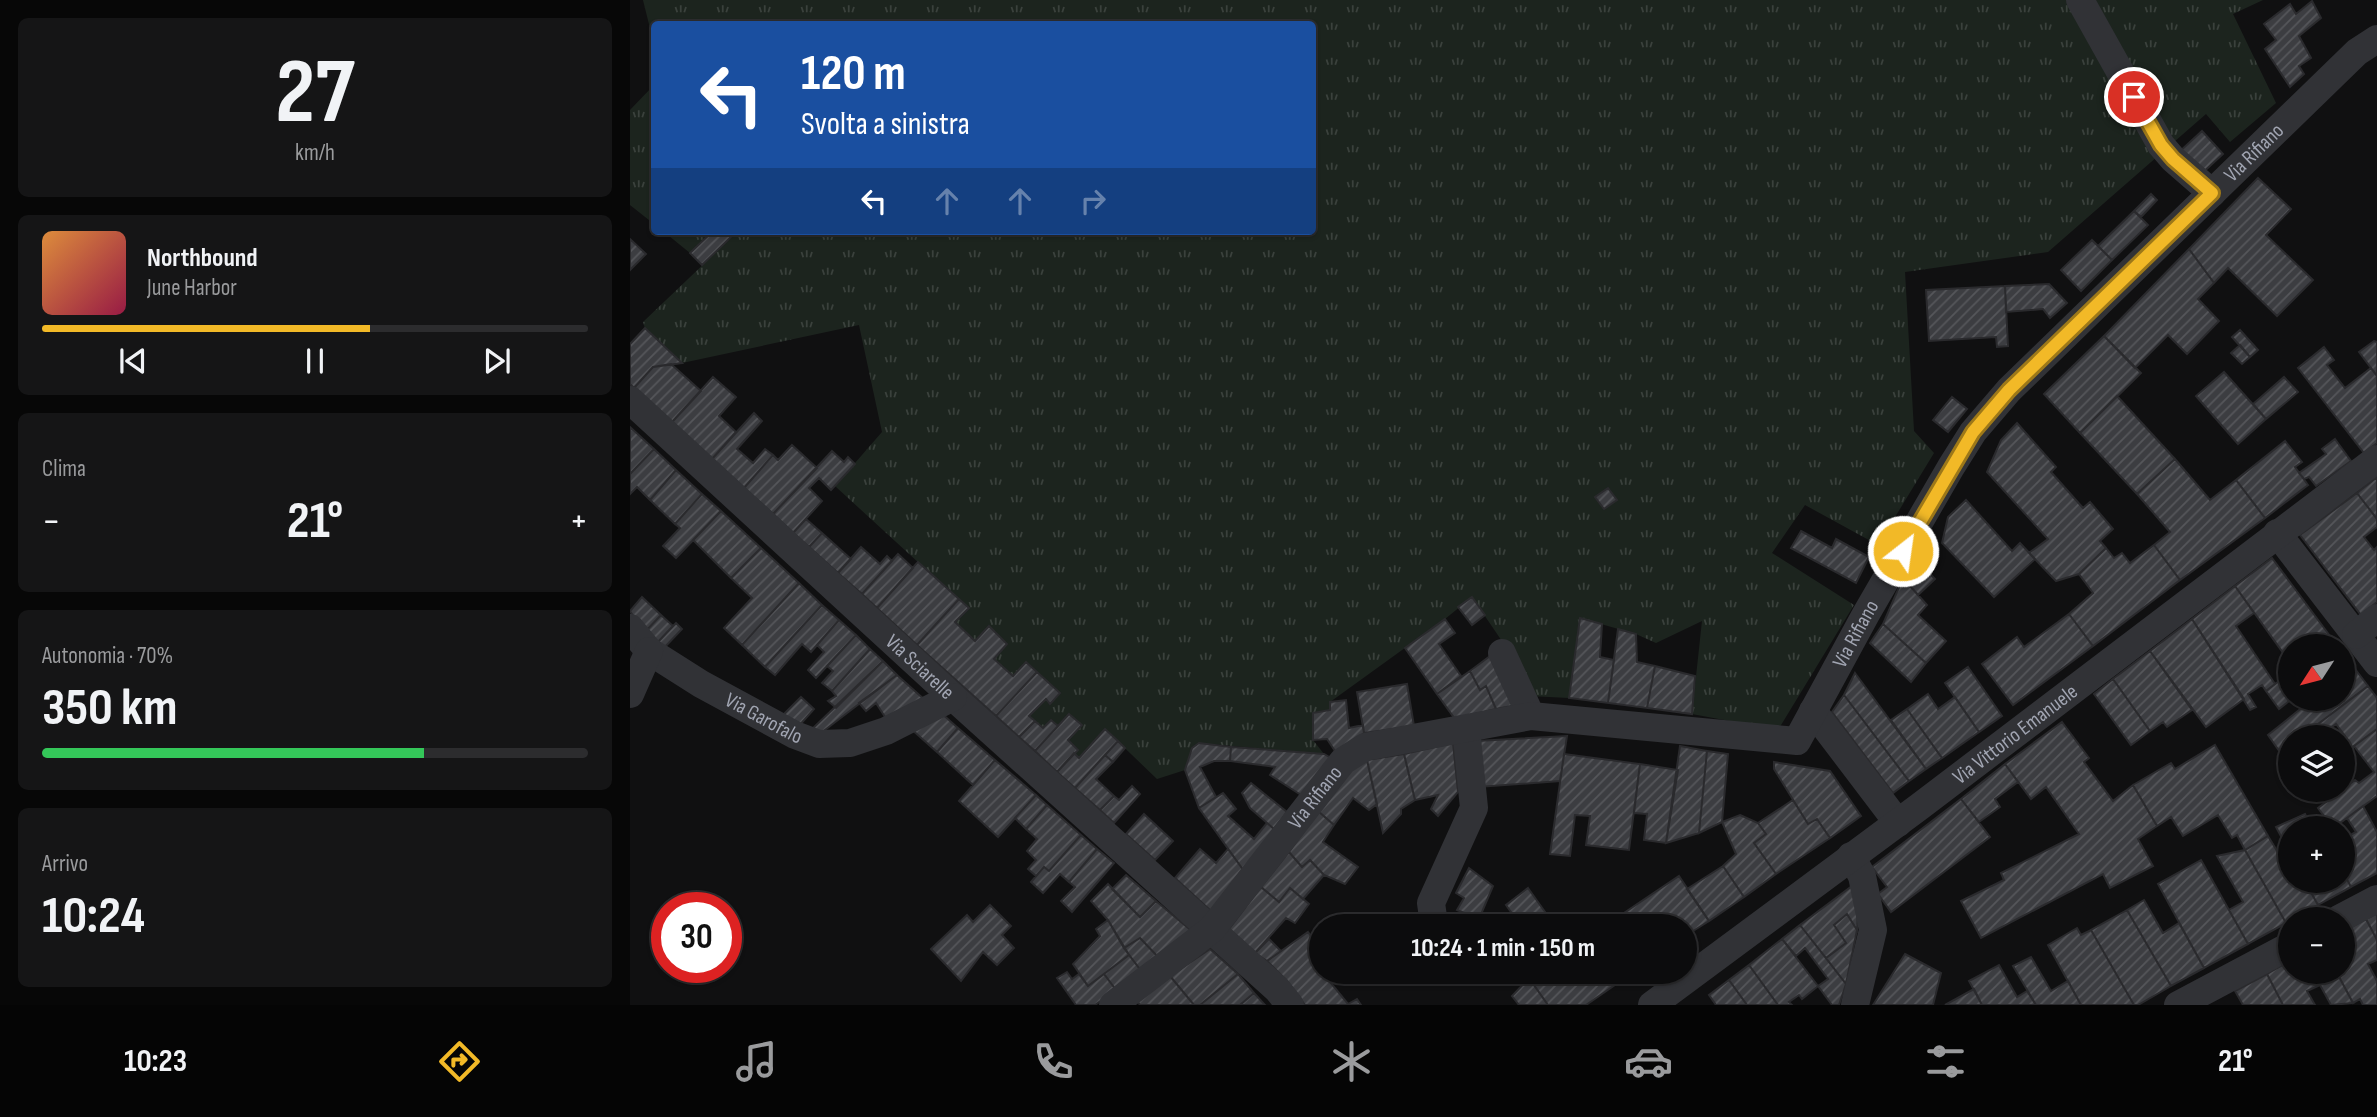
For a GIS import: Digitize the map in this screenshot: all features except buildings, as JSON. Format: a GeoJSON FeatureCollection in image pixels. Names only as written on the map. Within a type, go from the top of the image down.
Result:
{"type":"FeatureCollection","features":[{"type":"Feature","properties":{"kind":"street"},"geometry":{"type":"LineString","coordinates":[[2080,0],[2161,145],[2212,193]]}},
{"type":"Feature","properties":{"kind":"street","name":"Via Rifiano"},"geometry":{"type":"LineString","coordinates":[[1113,1005],[1212,929],[1343,761],[1365,747],[1531,716],[1797,741],[1866,614],[1973,432],[2009,390],[2357,52],[2377,39]]}},
{"type":"Feature","properties":{"kind":"street","name":"Via Sciarelle"},"geometry":{"type":"LineString","coordinates":[[630,400],[953,697],[1212,929],[1277,989],[1290,1005]]}},
{"type":"Feature","properties":{"kind":"street","name":"Via Vittorio Emanuele"},"geometry":{"type":"LineString","coordinates":[[1652,1005],[1898,823],[2377,459]]}},
{"type":"Feature","properties":{"kind":"street"},"geometry":{"type":"LineString","coordinates":[[2277,533],[2367,626],[2377,663]]}},
{"type":"Feature","properties":{"kind":"street","name":"Via Garofalo"},"geometry":{"type":"LineString","coordinates":[[630,628],[649,651],[701,684],[783,729],[819,744],[850,743],[886,732],[953,697]]}},
{"type":"Feature","properties":{"kind":"street"},"geometry":{"type":"LineString","coordinates":[[630,694],[649,651]]}},
{"type":"Feature","properties":{"kind":"street"},"geometry":{"type":"LineString","coordinates":[[1502,653],[1531,716]]}},
{"type":"Feature","properties":{"kind":"street"},"geometry":{"type":"LineString","coordinates":[[1813,711],[1898,823]]}},
{"type":"Feature","properties":{"kind":"street"},"geometry":{"type":"LineString","coordinates":[[1433,914],[1431,903],[1474,808],[1466,729]]}},
{"type":"Feature","properties":{"kind":"street"},"geometry":{"type":"LineString","coordinates":[[1797,741],[1841,747]]}},
{"type":"Feature","properties":{"kind":"street"},"geometry":{"type":"LineString","coordinates":[[1851,856],[1862,876],[1874,930],[1855,1005]]}},
{"type":"Feature","properties":{"kind":"street"},"geometry":{"type":"LineString","coordinates":[[2355,911],[2377,899]]}},
{"type":"Feature","properties":{"kind":"street"},"geometry":{"type":"LineString","coordinates":[[2178,1005],[2278,952]]}},
{"type":"Feature","properties":{"kind":"green space"},"geometry":{"type":"Polygon","coordinates":[[[643,0],[2263,0],[2233,14],[2276,103],[2230,142],[2206,114],[2048,252],[1905,272],[1914,431],[1934,453],[1878,545],[1805,505],[1772,553],[1854,605],[1778,730],[1692,714],[1702,621],[1656,643],[1636,634],[1580,618],[1569,698],[1530,696],[1508,650],[1472,597],[1330,702],[1330,710],[1313,713],[1313,740],[1324,754],[1199,743],[1192,748],[1185,770],[1157,779],[1105,729],[1079,758],[1074,753],[1078,749],[1068,740],[1069,714],[1058,726],[1043,728],[1029,716],[1046,699],[1050,703],[1060,693],[1027,662],[1013,676],[994,659],[1007,644],[989,627],[975,641],[955,622],[968,608],[835,486],[882,432],[859,325],[682,363],[645,328],[643,322],[732,237],[730,235],[1316,235],[1316,21],[651,21],[651,32],[643,0]]]}},
{"type":"Feature","properties":{"kind":"green space"},"geometry":{"type":"Polygon","coordinates":[[[651,88],[651,222],[630,205],[630,110],[651,88]]]}},
{"type":"Feature","properties":{"kind":"green space"},"geometry":{"type":"Polygon","coordinates":[[[668,235],[709,235],[690,253],[668,235]]]}},
{"type":"Feature","properties":{"kind":"route"},"geometry":{"type":"LineString","coordinates":[[1903,551],[1973,432],[2009,390],[2212,193],[2161,145],[2134,97]]}}]}
